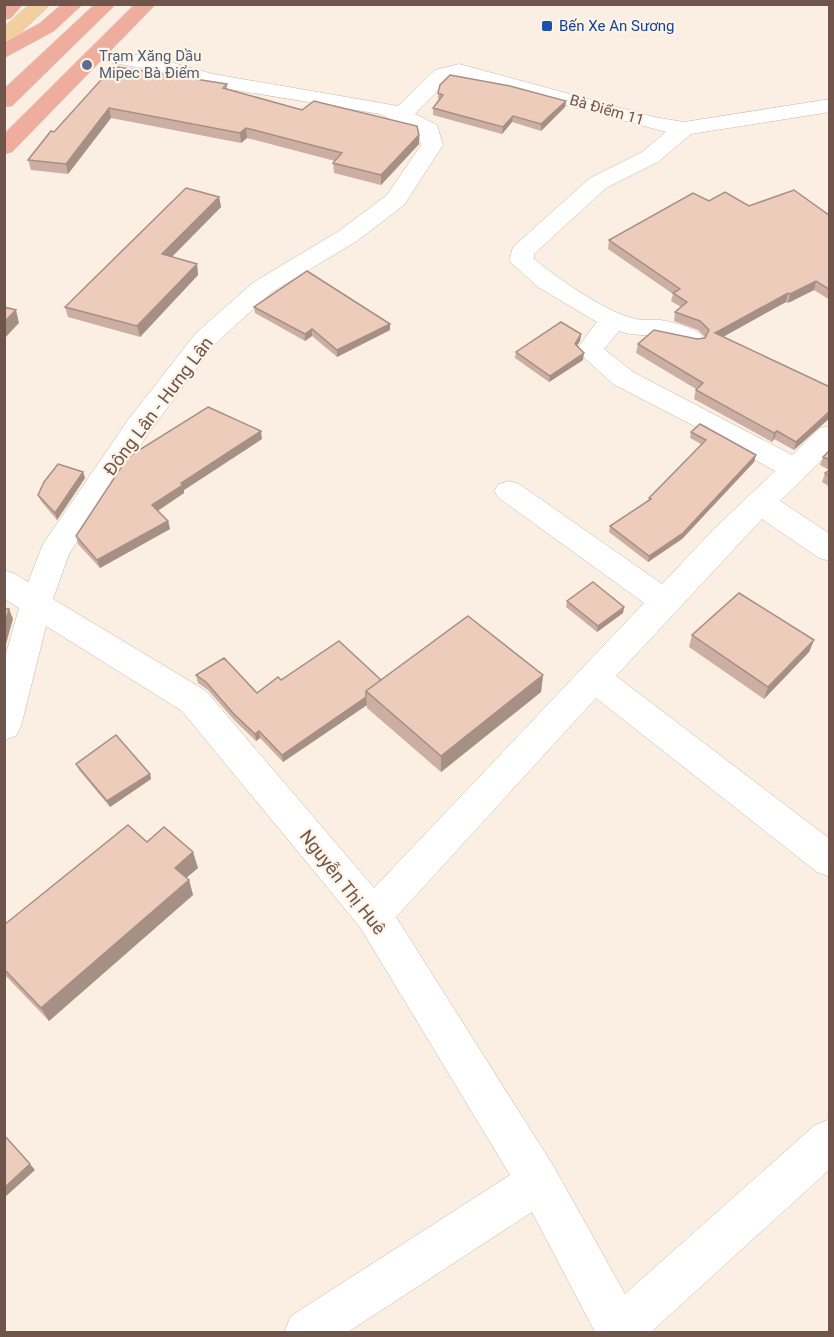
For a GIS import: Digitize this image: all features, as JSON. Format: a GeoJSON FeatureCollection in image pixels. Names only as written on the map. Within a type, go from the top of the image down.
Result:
{"type":"FeatureCollection","features":[{"type":"Feature","properties":{"kind":"highway"},"geometry":{"type":"LineString","coordinates":[[4,14],[14,4]]}},
{"type":"Feature","properties":{"kind":"highway"},"geometry":{"type":"LineString","coordinates":[[4,52],[47,27],[74,4]]}},
{"type":"Feature","properties":{"kind":"highway"},"geometry":{"type":"LineString","coordinates":[[4,101],[107,4]]}},
{"type":"Feature","properties":{"kind":"highway"},"geometry":{"type":"LineString","coordinates":[[4,147],[141,11]]}},
{"type":"Feature","properties":{"kind":"main road"},"geometry":{"type":"LineString","coordinates":[[4,39],[42,4]]}},
{"type":"Feature","properties":{"kind":"street","name":"Đông Lân - Hưng Lân"},"geometry":{"type":"LineString","coordinates":[[4,726],[36,604],[54,552],[138,427],[206,339],[263,287],[348,236],[396,200],[432,145],[429,130],[411,123],[402,114],[374,106],[211,80],[155,64],[98,55]]}},
{"type":"Feature","properties":{"kind":"street","name":"Bà Điểm 11"},"geometry":{"type":"LineString","coordinates":[[402,114],[442,74],[459,70],[652,123],[684,129],[827,109]]}},
{"type":"Feature","properties":{"kind":"street"},"geometry":{"type":"LineString","coordinates":[[684,129],[650,157],[598,183],[522,252],[521,261],[533,273],[610,319],[632,327],[659,328],[692,339]]}},
{"type":"Feature","properties":{"kind":"street"},"geometry":{"type":"LineString","coordinates":[[610,319],[610,325],[589,350],[622,378],[710,422],[796,470]]}},
{"type":"Feature","properties":{"kind":"street"},"geometry":{"type":"LineString","coordinates":[[373,915],[486,790],[595,678],[725,537],[830,435]]}},
{"type":"Feature","properties":{"kind":"street"},"geometry":{"type":"LineString","coordinates":[[508,490],[665,602]]}},
{"type":"Feature","properties":{"kind":"street"},"geometry":{"type":"LineString","coordinates":[[760,503],[830,550]]}},
{"type":"Feature","properties":{"kind":"street","name":"Nguyễn Thị Huê"},"geometry":{"type":"LineString","coordinates":[[4,582],[194,701],[373,915],[539,1182],[620,1331]]}},
{"type":"Feature","properties":{"kind":"street"},"geometry":{"type":"LineString","coordinates":[[595,678],[830,861]]}},
{"type":"Feature","properties":{"kind":"street"},"geometry":{"type":"LineString","coordinates":[[620,1331],[830,1140]]}},
{"type":"Feature","properties":{"kind":"street"},"geometry":{"type":"LineString","coordinates":[[307,1332],[539,1182]]}},
{"type":"Feature","properties":{"kind":"building"},"geometry":{"type":"Polygon","coordinates":[[[118,67],[227,84],[223,88],[302,110],[314,101],[417,126],[419,135],[381,175],[333,163],[342,153],[246,128],[240,133],[109,108],[66,164],[28,160],[51,131],[54,132],[110,70],[112,72],[118,67]]]}},
{"type":"Feature","properties":{"kind":"building"},"geometry":{"type":"Polygon","coordinates":[[[450,75],[510,86],[566,101],[541,124],[513,116],[503,127],[433,108],[443,95],[438,93],[440,85],[450,75]]]}},
{"type":"Feature","properties":{"kind":"building"},"geometry":{"type":"Polygon","coordinates":[[[186,188],[219,197],[162,254],[197,264],[137,326],[65,307],[186,188]]]}},
{"type":"Feature","properties":{"kind":"building"},"geometry":{"type":"Polygon","coordinates":[[[794,190],[830,216],[830,290],[816,281],[788,293],[715,333],[830,387],[830,411],[796,442],[777,431],[774,433],[696,390],[703,383],[638,344],[654,330],[697,339],[705,338],[709,330],[700,321],[675,312],[687,302],[673,293],[680,289],[609,240],[693,193],[709,201],[725,192],[749,206],[794,190]]]}},
{"type":"Feature","properties":{"kind":"building"},"geometry":{"type":"Polygon","coordinates":[[[307,271],[390,324],[337,350],[312,329],[305,334],[254,307],[307,271]]]}},
{"type":"Feature","properties":{"kind":"building"},"geometry":{"type":"Polygon","coordinates":[[[4,307],[16,310],[4,322],[4,307]]]}},
{"type":"Feature","properties":{"kind":"building"},"geometry":{"type":"Polygon","coordinates":[[[561,322],[581,334],[575,344],[584,353],[550,376],[516,352],[561,322]]]}},
{"type":"Feature","properties":{"kind":"building"},"geometry":{"type":"Polygon","coordinates":[[[208,407],[261,431],[181,483],[183,485],[152,505],[168,521],[97,560],[76,536],[128,457],[208,407]]]}},
{"type":"Feature","properties":{"kind":"building"},"geometry":{"type":"Polygon","coordinates":[[[700,424],[756,455],[683,533],[649,556],[610,526],[651,499],[649,498],[706,440],[691,432],[700,424]]]}},
{"type":"Feature","properties":{"kind":"building"},"geometry":{"type":"Polygon","coordinates":[[[830,450],[830,460],[823,457],[830,450]]]}},
{"type":"Feature","properties":{"kind":"building"},"geometry":{"type":"Polygon","coordinates":[[[58,464],[83,472],[55,513],[38,495],[44,482],[58,464]]]}},
{"type":"Feature","properties":{"kind":"building"},"geometry":{"type":"Polygon","coordinates":[[[593,582],[624,607],[598,626],[567,601],[593,582]]]}},
{"type":"Feature","properties":{"kind":"building"},"geometry":{"type":"Polygon","coordinates":[[[739,593],[814,640],[768,687],[692,635],[739,593]]]}},
{"type":"Feature","properties":{"kind":"building"},"geometry":{"type":"Polygon","coordinates":[[[4,609],[9,609],[4,626],[4,609]]]}},
{"type":"Feature","properties":{"kind":"building"},"geometry":{"type":"Polygon","coordinates":[[[468,616],[543,675],[441,756],[366,691],[468,616]]]}},
{"type":"Feature","properties":{"kind":"building"},"geometry":{"type":"Polygon","coordinates":[[[339,641],[381,680],[366,691],[366,697],[282,755],[259,731],[255,734],[206,682],[196,675],[224,658],[257,693],[278,677],[281,680],[339,641]]]}},
{"type":"Feature","properties":{"kind":"building"},"geometry":{"type":"Polygon","coordinates":[[[116,735],[150,774],[107,801],[76,764],[116,735]]]}},
{"type":"Feature","properties":{"kind":"building"},"geometry":{"type":"Polygon","coordinates":[[[128,825],[147,842],[164,827],[193,852],[175,868],[189,880],[41,1008],[4,969],[4,925],[128,825]]]}},
{"type":"Feature","properties":{"kind":"building"},"geometry":{"type":"Polygon","coordinates":[[[4,1135],[30,1164],[4,1188],[4,1135]]]}},
{"type":"Feature","properties":{"kind":"place","name":"Bến Xe An Sương"},"geometry":{"type":"Point","coordinates":[547,26]}},
{"type":"Feature","properties":{"kind":"place","name":"Trạm Xăng Dầu Mipec Bà Điểm"},"geometry":{"type":"Point","coordinates":[87,65]}}]}
